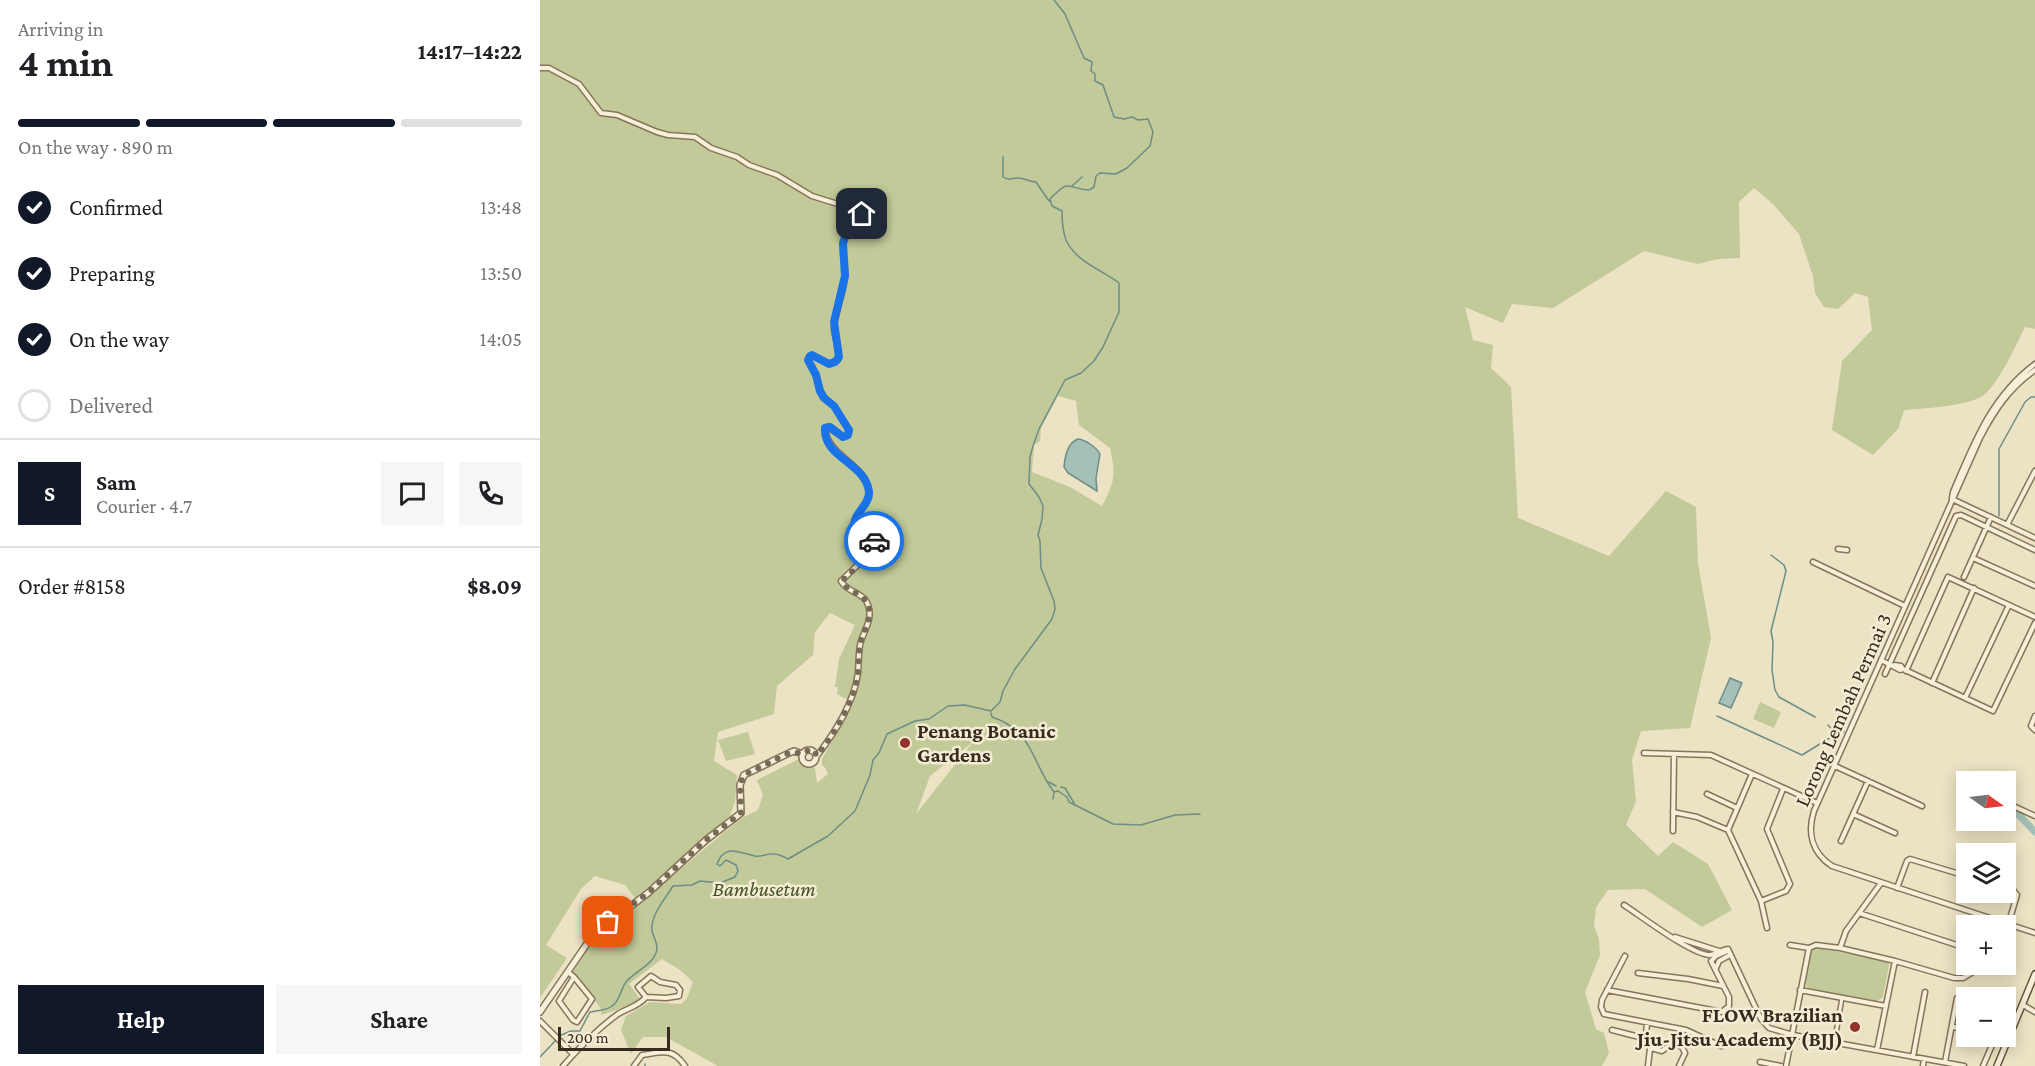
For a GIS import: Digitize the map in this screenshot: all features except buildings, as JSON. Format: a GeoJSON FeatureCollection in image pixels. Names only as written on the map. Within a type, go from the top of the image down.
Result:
{"type":"FeatureCollection","features":[{"type":"Feature","properties":{"kind":"street"},"geometry":{"type":"LineString","coordinates":[[540,68],[555,70],[579,84],[601,113],[617,115],[668,135],[695,137],[711,148],[737,157],[749,165],[777,176],[812,196],[841,205],[872,219],[848,233],[843,243],[845,276],[834,322],[839,357],[835,362],[829,364],[812,355],[808,360],[824,398],[834,406],[849,430],[848,435],[843,437],[827,427],[825,432],[827,439],[840,456],[858,469],[869,491],[866,503],[855,518],[854,526],[861,530],[876,518],[881,521],[866,558],[842,581],[844,586],[866,599],[870,609],[869,619],[861,640],[858,675],[853,697],[814,763],[807,764],[802,759],[803,754]]}},
{"type":"Feature","properties":{"kind":"street"},"geometry":{"type":"LineString","coordinates":[[1952,499],[1978,436],[1993,408],[2010,384],[2035,364]]}},
{"type":"Feature","properties":{"kind":"street"},"geometry":{"type":"LineString","coordinates":[[1952,499],[1993,414],[2014,387],[2035,370]]}},
{"type":"Feature","properties":{"kind":"street"},"geometry":{"type":"LineString","coordinates":[[2007,525],[2035,471]]}},
{"type":"Feature","properties":{"kind":"street"},"geometry":{"type":"LineString","coordinates":[[1952,499],[2035,538]]}},
{"type":"Feature","properties":{"kind":"street","name":"Lorong Lembah Permai 3"},"geometry":{"type":"LineString","coordinates":[[1952,499],[1817,803],[1811,820],[1810,835],[1820,857],[1832,866],[1980,915]]}},
{"type":"Feature","properties":{"kind":"street"},"geometry":{"type":"LineString","coordinates":[[1884,674],[1892,664],[1957,515],[2035,550]]}},
{"type":"Feature","properties":{"kind":"street"},"geometry":{"type":"LineString","coordinates":[[1964,577],[1991,518]]}},
{"type":"Feature","properties":{"kind":"street"},"geometry":{"type":"LineString","coordinates":[[1838,549],[1847,550]]}},
{"type":"Feature","properties":{"kind":"street"},"geometry":{"type":"LineString","coordinates":[[1973,558],[2035,586]]}},
{"type":"Feature","properties":{"kind":"street"},"geometry":{"type":"LineString","coordinates":[[1813,562],[1905,606]]}},
{"type":"Feature","properties":{"kind":"street"},"geometry":{"type":"LineString","coordinates":[[1905,670],[1948,577],[2035,617]]}},
{"type":"Feature","properties":{"kind":"street"},"geometry":{"type":"LineString","coordinates":[[1932,683],[1974,588]]}},
{"type":"Feature","properties":{"kind":"street"},"geometry":{"type":"LineString","coordinates":[[1965,698],[2009,605]]}},
{"type":"Feature","properties":{"kind":"street"},"geometry":{"type":"LineString","coordinates":[[1881,660],[1993,711],[2035,623]]}},
{"type":"Feature","properties":{"kind":"street"},"geometry":{"type":"LineString","coordinates":[[2033,728],[2035,716]]}},
{"type":"Feature","properties":{"kind":"street"},"geometry":{"type":"LineString","coordinates":[[540,1012],[585,945],[601,928],[648,893],[706,840],[741,813],[741,779],[749,772],[789,753],[803,754],[810,749],[817,756]]}},
{"type":"Feature","properties":{"kind":"street"},"geometry":{"type":"LineString","coordinates":[[1644,753],[1711,755],[1817,803]]}},
{"type":"Feature","properties":{"kind":"street"},"geometry":{"type":"LineString","coordinates":[[1673,831],[1674,754]]}},
{"type":"Feature","properties":{"kind":"street"},"geometry":{"type":"LineString","coordinates":[[1835,765],[1922,806]]}},
{"type":"Feature","properties":{"kind":"street"},"geometry":{"type":"LineString","coordinates":[[1728,830],[1752,774]]}},
{"type":"Feature","properties":{"kind":"street"},"geometry":{"type":"LineString","coordinates":[[1841,841],[1869,781]]}},
{"type":"Feature","properties":{"kind":"street"},"geometry":{"type":"LineString","coordinates":[[1761,901],[1789,888],[1790,881],[1767,829],[1783,789]]}},
{"type":"Feature","properties":{"kind":"street"},"geometry":{"type":"LineString","coordinates":[[1707,794],[1737,808]]}},
{"type":"Feature","properties":{"kind":"street"},"geometry":{"type":"LineString","coordinates":[[2016,807],[2035,816]]}},
{"type":"Feature","properties":{"kind":"street"},"geometry":{"type":"LineString","coordinates":[[1673,812],[1697,817],[1728,830],[1761,901],[1767,928]]}},
{"type":"Feature","properties":{"kind":"street"},"geometry":{"type":"LineString","coordinates":[[1853,814],[1894,833]]}},
{"type":"Feature","properties":{"kind":"street"},"geometry":{"type":"LineString","coordinates":[[1897,888],[1907,861],[1910,859],[1956,873]]}},
{"type":"Feature","properties":{"kind":"street"},"geometry":{"type":"LineString","coordinates":[[1840,948],[1846,931],[1881,883]]}},
{"type":"Feature","properties":{"kind":"street"},"geometry":{"type":"LineString","coordinates":[[1624,905],[1671,936],[1719,951],[1726,949],[1764,1025],[1769,1028],[1793,1035],[1964,1066]]}},
{"type":"Feature","properties":{"kind":"street"},"geometry":{"type":"LineString","coordinates":[[1859,913],[1956,945]]}},
{"type":"Feature","properties":{"kind":"street","name":"Lorong Lembah Permai 3"},"geometry":{"type":"LineString","coordinates":[[2016,927],[2035,933]]}},
{"type":"Feature","properties":{"kind":"street"},"geometry":{"type":"LineString","coordinates":[[1790,945],[1809,948],[1816,945],[1840,948],[1958,979],[1965,975]]}},
{"type":"Feature","properties":{"kind":"street"},"geometry":{"type":"LineString","coordinates":[[1786,1066],[1809,948]]}},
{"type":"Feature","properties":{"kind":"street"},"geometry":{"type":"LineString","coordinates":[[1606,990],[1718,1012],[1726,1010],[1729,1006],[1729,997],[1716,968],[1719,961],[1729,953]]}},
{"type":"Feature","properties":{"kind":"street"},"geometry":{"type":"LineString","coordinates":[[1625,956],[1606,990],[1601,1007],[1604,1014],[1686,1030],[1721,1046]]}},
{"type":"Feature","properties":{"kind":"street"},"geometry":{"type":"LineString","coordinates":[[1877,1050],[1895,961]]}},
{"type":"Feature","properties":{"kind":"street"},"geometry":{"type":"LineString","coordinates":[[568,972],[574,976],[592,998],[579,1021],[575,1022],[559,1000],[574,976]]}},
{"type":"Feature","properties":{"kind":"street"},"geometry":{"type":"LineString","coordinates":[[1638,973],[1724,986]]}},
{"type":"Feature","properties":{"kind":"street"},"geometry":{"type":"LineString","coordinates":[[1997,1066],[2035,974]]}},
{"type":"Feature","properties":{"kind":"street"},"geometry":{"type":"LineString","coordinates":[[563,1066],[573,1054],[619,1014],[646,997],[676,997],[679,996],[680,990],[676,985],[660,982],[651,976],[639,985],[639,990],[646,997]]}},
{"type":"Feature","properties":{"kind":"street"},"geometry":{"type":"LineString","coordinates":[[1800,990],[1886,1006]]}},
{"type":"Feature","properties":{"kind":"street"},"geometry":{"type":"LineString","coordinates":[[1913,1057],[1925,992]]}},
{"type":"Feature","properties":{"kind":"street"},"geometry":{"type":"LineString","coordinates":[[1834,1042],[1842,998]]}},
{"type":"Feature","properties":{"kind":"street"},"geometry":{"type":"LineString","coordinates":[[1944,1062],[1956,1004]]}},
{"type":"Feature","properties":{"kind":"street"},"geometry":{"type":"LineString","coordinates":[[2023,1005],[2035,1012]]}},
{"type":"Feature","properties":{"kind":"street"},"geometry":{"type":"LineString","coordinates":[[540,1021],[573,1054]]}},
{"type":"Feature","properties":{"kind":"street"},"geometry":{"type":"LineString","coordinates":[[1646,1034],[1647,1023]]}},
{"type":"Feature","properties":{"kind":"street"},"geometry":{"type":"LineString","coordinates":[[1952,1027],[1956,1028]]}},
{"type":"Feature","properties":{"kind":"street"},"geometry":{"type":"LineString","coordinates":[[1612,1030],[1650,1038],[1648,1066]]}},
{"type":"Feature","properties":{"kind":"street"},"geometry":{"type":"LineString","coordinates":[[1651,1048],[1662,1051],[1672,1043],[1682,1047],[1685,1053],[1679,1066]]}},
{"type":"Feature","properties":{"kind":"street"},"geometry":{"type":"LineString","coordinates":[[1983,1066],[1991,1047]]}},
{"type":"Feature","properties":{"kind":"street"},"geometry":{"type":"LineString","coordinates":[[634,1066],[642,1055],[669,1052],[678,1057],[685,1066]]}},
{"type":"Feature","properties":{"kind":"street"},"geometry":{"type":"LineString","coordinates":[[1923,1066],[1924,1059]]}},
{"type":"Feature","properties":{"kind":"street"},"geometry":{"type":"LineString","coordinates":[[1760,1062],[1781,1066]]}},
{"type":"Feature","properties":{"kind":"green space","name":"Bambusetum"},"geometry":{"type":"Polygon","coordinates":[[[540,0],[2035,0],[2035,329],[2025,327],[1994,385],[1981,397],[1954,405],[1904,410],[1898,429],[1873,455],[1832,430],[1842,361],[1872,330],[1868,297],[1855,293],[1838,309],[1824,307],[1815,293],[1813,276],[1799,234],[1773,204],[1754,188],[1739,202],[1740,258],[1718,259],[1698,264],[1644,251],[1553,308],[1512,304],[1503,323],[1465,307],[1473,340],[1493,345],[1491,368],[1511,387],[1518,518],[1609,556],[1666,491],[1696,507],[1698,563],[1711,638],[1690,728],[1641,731],[1632,760],[1636,801],[1626,825],[1658,856],[1673,842],[1708,864],[1732,910],[1702,927],[1645,889],[1608,890],[1596,907],[1594,925],[1599,940],[1600,955],[1585,992],[1596,1029],[1604,1033],[1609,1053],[1602,1066],[718,1066],[666,1037],[643,1037],[631,1054],[621,1030],[626,1016],[650,1002],[681,1004],[687,998],[693,982],[680,970],[662,959],[629,984],[640,999],[626,1007],[601,1015],[601,1009],[573,971],[596,936],[613,926],[740,819],[758,810],[763,795],[757,780],[799,759],[804,765],[815,768],[817,783],[828,774],[822,766],[822,759],[854,703],[837,694],[838,687],[835,687],[839,659],[855,625],[830,613],[815,632],[813,655],[777,686],[774,714],[718,732],[714,761],[737,775],[735,801],[730,816],[635,898],[625,885],[595,876],[581,889],[546,945],[567,958],[540,998],[540,0]],[[1058,396],[1041,428],[1040,441],[1034,445],[1032,472],[1070,487],[1102,506],[1113,478],[1110,448],[1079,425],[1076,401],[1058,396]],[[973,742],[930,776],[916,814],[973,742]]]}},
{"type":"Feature","properties":{"kind":"green space"},"geometry":{"type":"Polygon","coordinates":[[[1760,702],[1781,712],[1774,728],[1753,719],[1760,702]]]}},
{"type":"Feature","properties":{"kind":"green space"},"geometry":{"type":"Polygon","coordinates":[[[748,732],[755,754],[726,761],[718,740],[748,732]]]}},
{"type":"Feature","properties":{"kind":"green space"},"geometry":{"type":"Polygon","coordinates":[[[1816,948],[1886,960],[1889,965],[1883,997],[1877,1001],[1808,988],[1805,983],[1812,950],[1816,948]]]}},
{"type":"Feature","properties":{"kind":"water"},"geometry":{"type":"Polygon","coordinates":[[[1078,439],[1091,444],[1100,454],[1096,478],[1097,491],[1068,473],[1064,467],[1069,447],[1078,439]]]}},
{"type":"Feature","properties":{"kind":"water"},"geometry":{"type":"Polygon","coordinates":[[[1730,678],[1742,683],[1731,708],[1719,703],[1730,678]]]}},
{"type":"Feature","properties":{"kind":"waterway"},"geometry":{"type":"LineString","coordinates":[[559,1036],[571,1031],[580,1031],[590,1012],[607,1009],[615,1004],[626,982],[654,958],[657,947],[652,931],[653,919],[673,886],[692,885],[700,881],[720,883],[735,877],[738,871],[736,865],[726,860],[720,866],[717,864],[728,851],[758,856],[776,854],[788,859],[828,836],[855,811],[870,775],[873,760],[879,753],[887,734],[915,721],[929,719],[948,706],[965,705],[991,711],[1000,702],[1003,691],[1015,669],[1052,619],[1055,609],[1054,601],[1041,568],[1038,535],[1043,506],[1029,484],[1030,457],[1039,429],[1065,380],[1081,373],[1094,361],[1103,347],[1119,312],[1119,283],[1083,260],[1070,248],[1064,233],[1062,211],[1052,206],[1050,199],[1066,186],[1089,190],[1094,187],[1096,176],[1100,173],[1116,174],[1127,168],[1150,146],[1153,132],[1148,119],[1114,117],[1103,85],[1095,81],[1095,74],[1091,71],[1092,62],[1084,58],[1065,14],[1054,0]]}},
{"type":"Feature","properties":{"kind":"waterway"},"geometry":{"type":"LineString","coordinates":[[1003,157],[1003,177],[1022,178],[1036,182],[1049,201]]}},
{"type":"Feature","properties":{"kind":"waterway"},"geometry":{"type":"LineString","coordinates":[[1072,186],[1082,177]]}},
{"type":"Feature","properties":{"kind":"waterway"},"geometry":{"type":"LineString","coordinates":[[1999,516],[1999,449],[2025,402],[2035,397]]}},
{"type":"Feature","properties":{"kind":"waterway"},"geometry":{"type":"LineString","coordinates":[[1771,555],[1784,565],[1786,571],[1771,631],[1775,690],[1779,697],[1815,717]]}},
{"type":"Feature","properties":{"kind":"waterway"},"geometry":{"type":"LineString","coordinates":[[991,713],[992,717],[1006,723],[1024,739],[1054,792],[1058,791],[1067,797],[1069,802],[1113,824],[1141,825],[1175,815],[1200,814]]}},
{"type":"Feature","properties":{"kind":"waterway"},"geometry":{"type":"LineString","coordinates":[[1717,716],[1802,755],[1841,731],[1844,732]]}},
{"type":"Feature","properties":{"kind":"waterway"},"geometry":{"type":"LineString","coordinates":[[1828,725],[1832,729]]}},
{"type":"Feature","properties":{"kind":"waterway"},"geometry":{"type":"LineString","coordinates":[[1049,782],[1056,786]]}},
{"type":"Feature","properties":{"kind":"waterway"},"geometry":{"type":"LineString","coordinates":[[1061,787],[1065,788],[1074,803]]}},
{"type":"Feature","properties":{"kind":"waterway"},"geometry":{"type":"LineString","coordinates":[[1053,799],[1054,792]]}},
{"type":"Feature","properties":{"kind":"waterway"},"geometry":{"type":"LineString","coordinates":[[2018,814],[2035,832]]}},
{"type":"Feature","properties":{"kind":"waterway"},"geometry":{"type":"LineString","coordinates":[[540,1057],[556,1040]]}},
{"type":"Feature","properties":{"kind":"way so far"},"geometry":{"type":"LineString","coordinates":[[608,922],[648,893],[706,840],[741,813],[740,785],[744,775],[789,753],[803,754],[810,749],[817,756],[829,740],[853,697],[858,675],[861,640],[869,619],[870,609],[866,599],[844,586],[842,579],[866,558],[874,541]]}},
{"type":"Feature","properties":{"kind":"place","name":"Penang Botanic Gardens"},"geometry":{"type":"Point","coordinates":[905,743]}},
{"type":"Feature","properties":{"kind":"place","name":"FLOW Brazilian Jiu-Jitsu Academy (BJJ)"},"geometry":{"type":"Point","coordinates":[1855,1027]}},
{"type":"Feature","properties":{"kind":"route"},"geometry":{"type":"LineString","coordinates":[[862,214],[872,221],[848,233],[843,243],[844,285],[834,322],[839,357],[835,362],[829,364],[812,355],[808,360],[824,398],[834,406],[849,430],[848,435],[843,437],[830,427],[825,428],[825,432],[833,449],[858,469],[864,478],[869,491],[868,498],[855,518],[854,526],[861,530],[876,518],[881,519],[874,541]]}}]}
